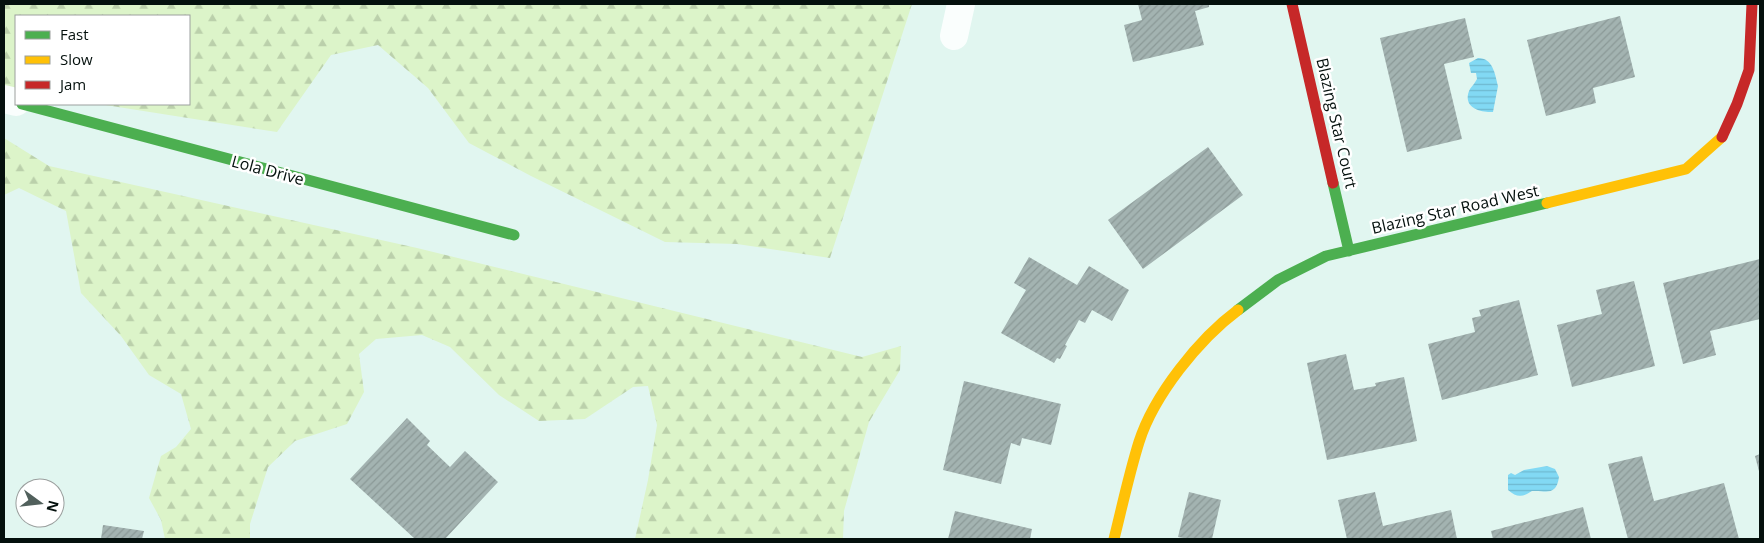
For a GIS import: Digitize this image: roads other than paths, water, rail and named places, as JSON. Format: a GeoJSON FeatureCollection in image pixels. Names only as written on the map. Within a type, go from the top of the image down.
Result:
{"type":"FeatureCollection","features":[{"type":"Feature","properties":{"kind":"street"},"geometry":{"type":"LineString","coordinates":[[954,36],[962,4]]}},
{"type":"Feature","properties":{"kind":"street","name":"Blazing Star Court"},"geometry":{"type":"LineString","coordinates":[[1292,4],[1349,250]]}},
{"type":"Feature","properties":{"kind":"street","name":"Blazing Star Road West"},"geometry":{"type":"LineString","coordinates":[[1114,539],[1139,441],[1162,392],[1208,336],[1223,321],[1278,280],[1326,256],[1686,169],[1721,139],[1737,104],[1748,70],[1752,4]]}},
{"type":"Feature","properties":{"kind":"street","name":"Lola Drive"},"geometry":{"type":"LineString","coordinates":[[26,105],[514,236]]}},
{"type":"Feature","properties":{"kind":"water"},"geometry":{"type":"Polygon","coordinates":[[[1478,58],[1490,64],[1496,77],[1498,86],[1493,112],[1473,108],[1468,100],[1470,89],[1477,79],[1476,73],[1471,73],[1469,63],[1478,58]]]}},
{"type":"Feature","properties":{"kind":"water"},"geometry":{"type":"Polygon","coordinates":[[[1547,466],[1555,469],[1559,477],[1558,483],[1553,490],[1532,491],[1520,496],[1508,490],[1508,475],[1511,473],[1515,475],[1524,470],[1547,466]]]}}]}
